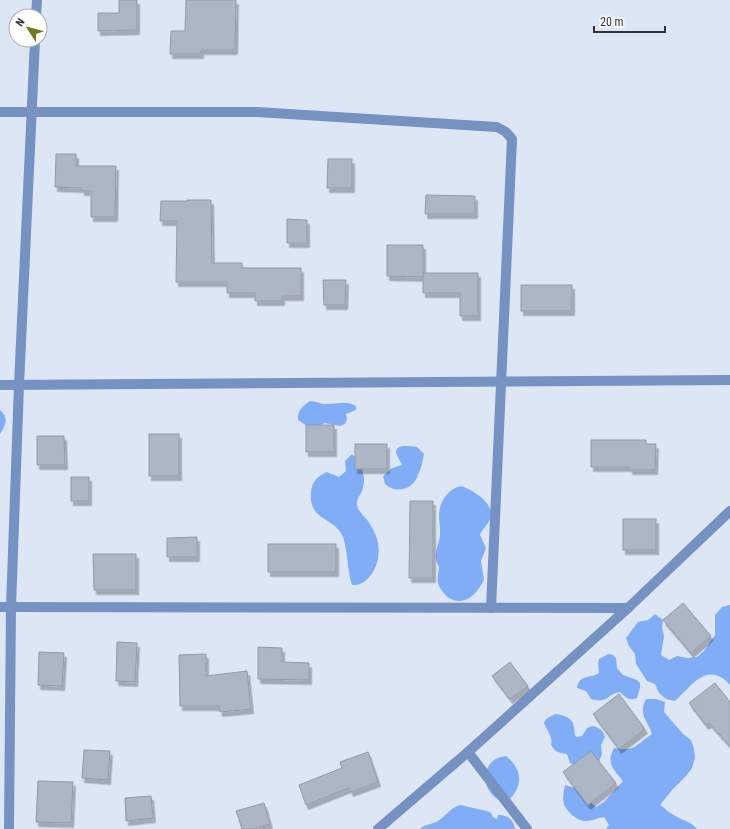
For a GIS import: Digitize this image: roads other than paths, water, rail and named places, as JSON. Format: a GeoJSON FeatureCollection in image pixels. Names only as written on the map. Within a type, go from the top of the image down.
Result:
{"type":"FeatureCollection","features":[{"type":"Feature","properties":{"kind":"street"},"geometry":{"type":"LineString","coordinates":[[9,829],[11,607],[19,385],[35,48]]}},
{"type":"Feature","properties":{"kind":"street"},"geometry":{"type":"LineString","coordinates":[[0,112],[257,112],[497,127],[506,132],[512,139],[491,608]]}},
{"type":"Feature","properties":{"kind":"street"},"geometry":{"type":"LineString","coordinates":[[0,385],[730,380]]}},
{"type":"Feature","properties":{"kind":"street"},"geometry":{"type":"LineString","coordinates":[[378,829],[468,752],[628,608],[730,511]]}},
{"type":"Feature","properties":{"kind":"street"},"geometry":{"type":"LineString","coordinates":[[0,607],[628,608]]}},
{"type":"Feature","properties":{"kind":"street"},"geometry":{"type":"LineString","coordinates":[[468,752],[527,829]]}}]}
